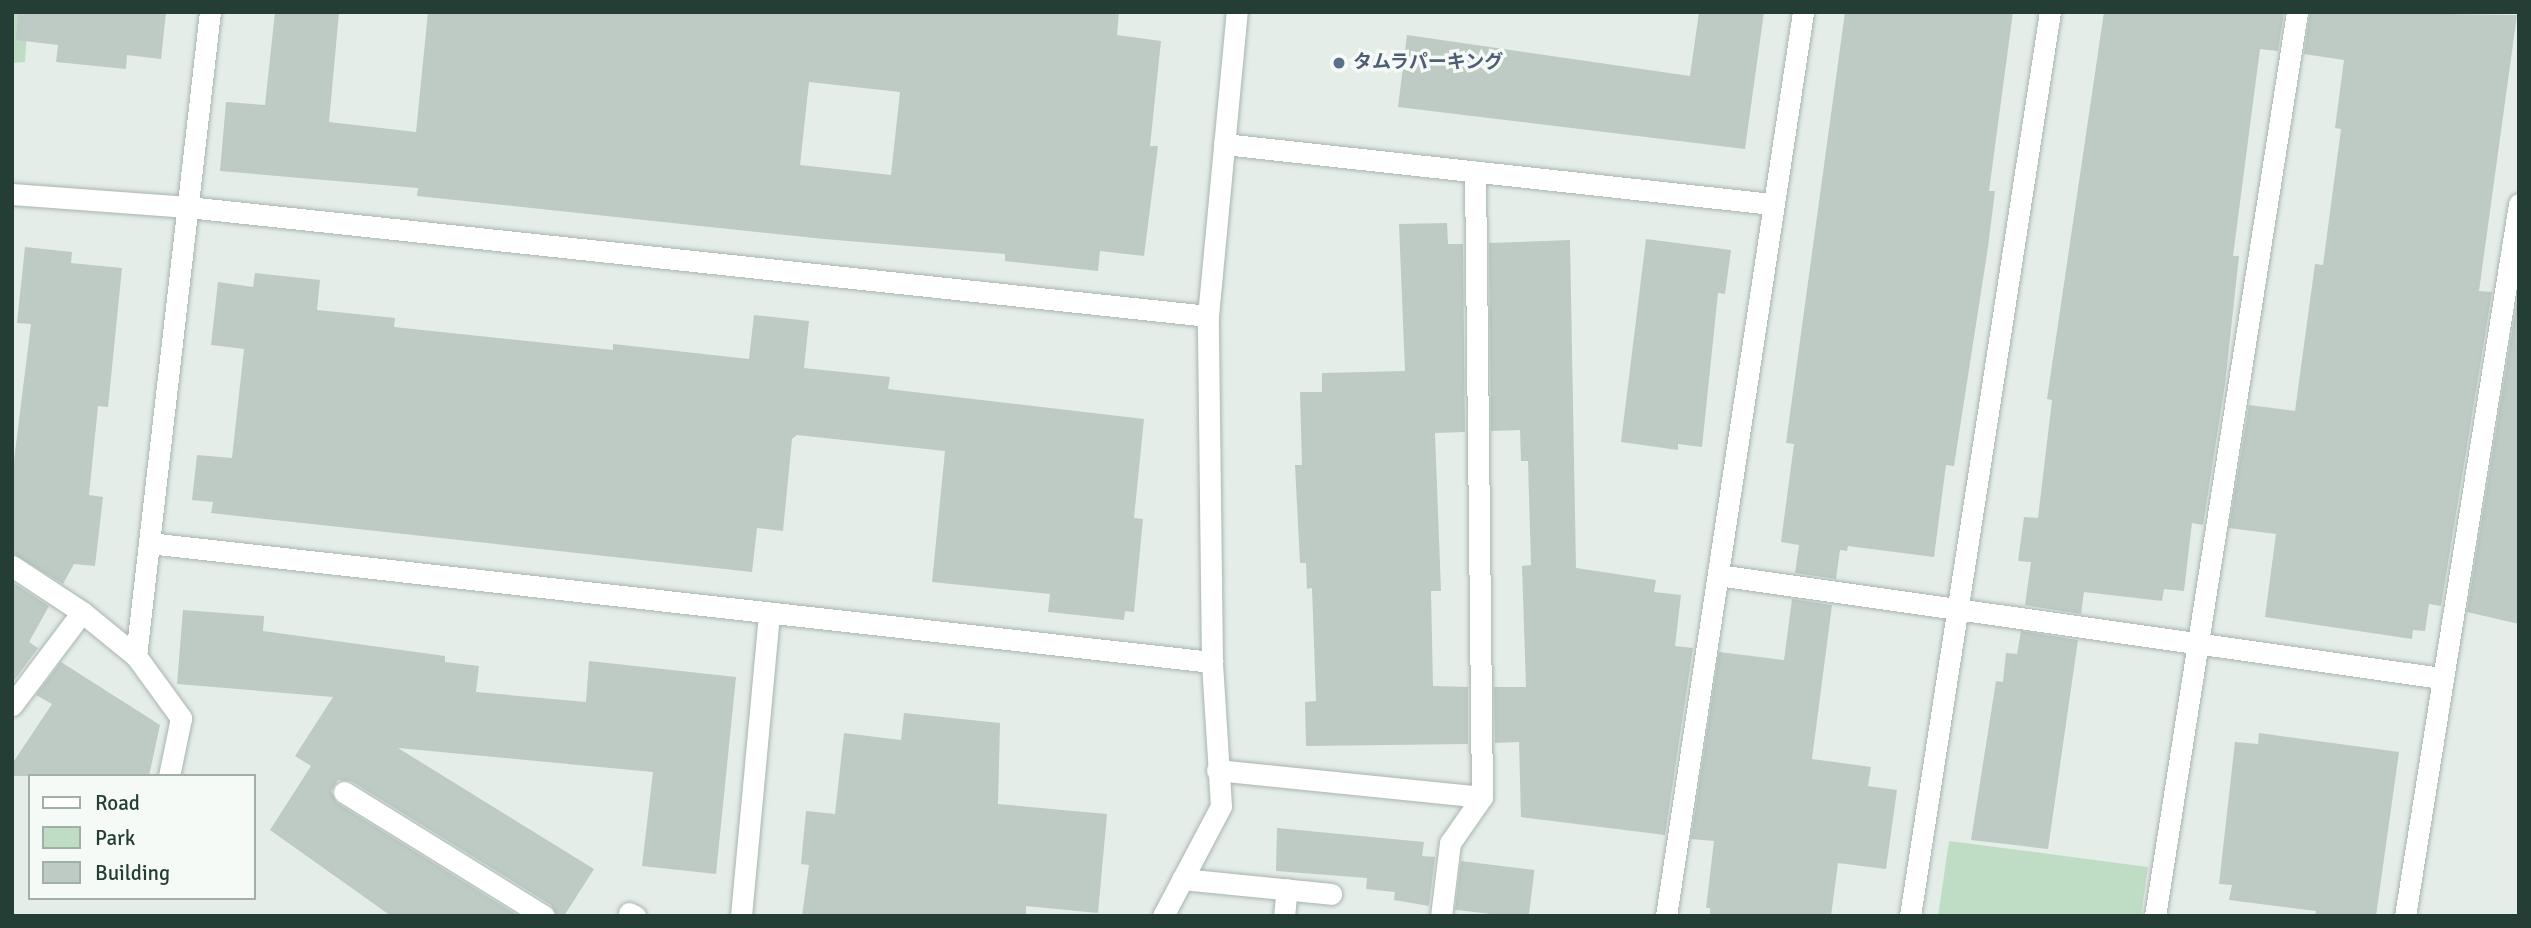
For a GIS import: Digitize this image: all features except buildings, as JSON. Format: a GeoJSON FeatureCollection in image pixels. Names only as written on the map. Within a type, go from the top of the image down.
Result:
{"type":"FeatureCollection","features":[{"type":"Feature","properties":{"kind":"street"},"geometry":{"type":"LineString","coordinates":[[136,656],[210,12]]}},
{"type":"Feature","properties":{"kind":"street"},"geometry":{"type":"LineString","coordinates":[[1163,916],[1220,806],[1212,662],[1208,316],[1237,12]]}},
{"type":"Feature","properties":{"kind":"street"},"geometry":{"type":"LineString","coordinates":[[1666,916],[1803,12]]}},
{"type":"Feature","properties":{"kind":"street"},"geometry":{"type":"LineString","coordinates":[[1910,916],[2050,12]]}},
{"type":"Feature","properties":{"kind":"street"},"geometry":{"type":"LineString","coordinates":[[2155,916],[2297,12]]}},
{"type":"Feature","properties":{"kind":"street"},"geometry":{"type":"LineString","coordinates":[[1224,144],[1772,204]]}},
{"type":"Feature","properties":{"kind":"street"},"geometry":{"type":"LineString","coordinates":[[1441,916],[1450,843],[1482,797],[1475,172]]}},
{"type":"Feature","properties":{"kind":"street"},"geometry":{"type":"LineString","coordinates":[[12,194],[188,207],[1208,316]]}},
{"type":"Feature","properties":{"kind":"street"},"geometry":{"type":"LineString","coordinates":[[2405,916],[2519,204]]}},
{"type":"Feature","properties":{"kind":"street"},"geometry":{"type":"LineString","coordinates":[[149,543],[1212,662]]}},
{"type":"Feature","properties":{"kind":"street"},"geometry":{"type":"LineString","coordinates":[[12,566],[82,612],[136,656],[181,718],[169,774]]}},
{"type":"Feature","properties":{"kind":"street"},"geometry":{"type":"LineString","coordinates":[[1718,575],[2441,678]]}},
{"type":"Feature","properties":{"kind":"street"},"geometry":{"type":"LineString","coordinates":[[12,705],[82,612]]}},
{"type":"Feature","properties":{"kind":"street"},"geometry":{"type":"LineString","coordinates":[[741,916],[769,612]]}},
{"type":"Feature","properties":{"kind":"street"},"geometry":{"type":"LineString","coordinates":[[1217,770],[1482,797]]}},
{"type":"Feature","properties":{"kind":"street"},"geometry":{"type":"LineString","coordinates":[[344,792],[544,916]]}},
{"type":"Feature","properties":{"kind":"street"},"geometry":{"type":"LineString","coordinates":[[1182,879],[1331,894]]}},
{"type":"Feature","properties":{"kind":"street"},"geometry":{"type":"LineString","coordinates":[[1284,916],[1287,889]]}},
{"type":"Feature","properties":{"kind":"green space"},"geometry":{"type":"Polygon","coordinates":[[[12,12],[28,12],[25,62],[12,63],[12,12]]]}},
{"type":"Feature","properties":{"kind":"green space"},"geometry":{"type":"Polygon","coordinates":[[[1949,841],[2148,867],[2141,916],[1938,916],[1949,841]]]}},
{"type":"Feature","properties":{"kind":"place","name":"タムラパーキング"},"geometry":{"type":"Point","coordinates":[1339,63]}}]}
